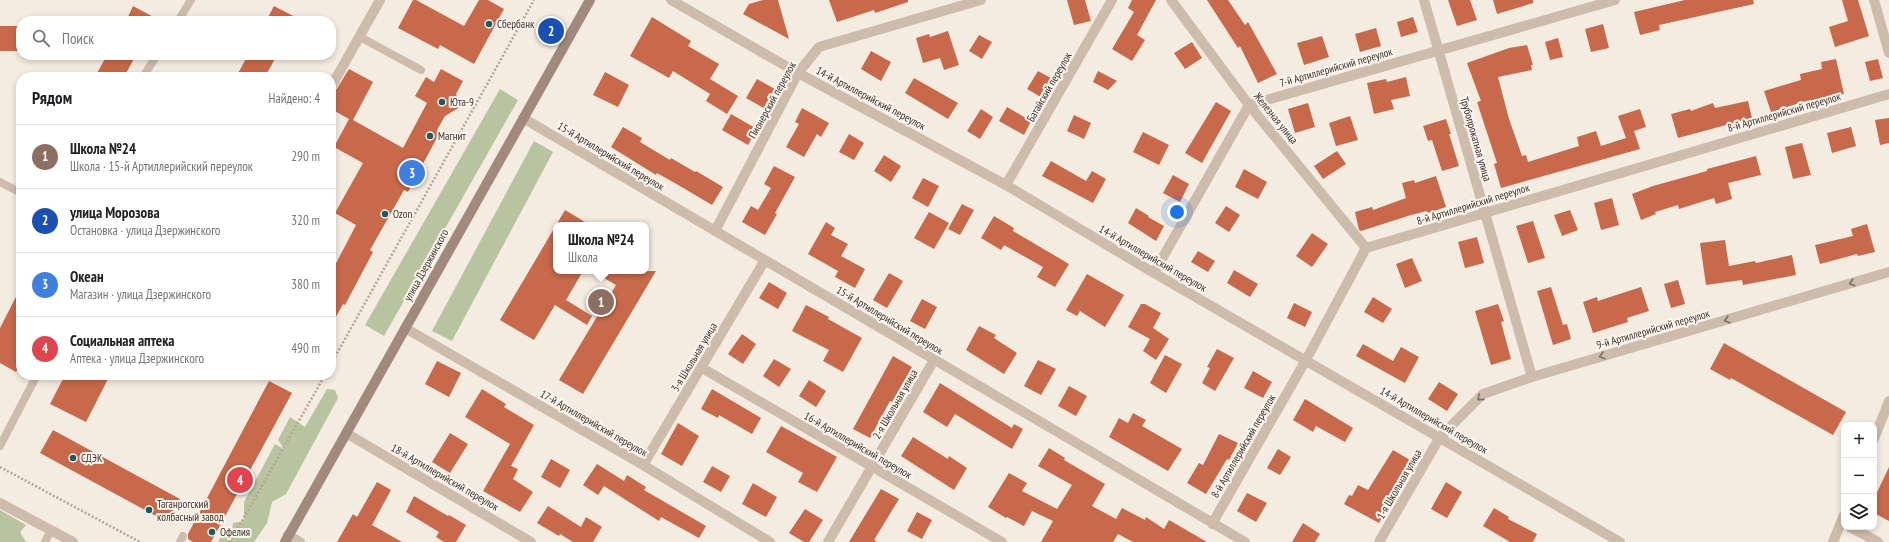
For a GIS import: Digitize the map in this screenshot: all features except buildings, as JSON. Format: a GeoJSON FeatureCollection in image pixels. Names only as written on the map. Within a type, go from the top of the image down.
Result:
{"type":"FeatureCollection","features":[{"type":"Feature","properties":{"kind":"main road","name":"улица Дзержинского"},"geometry":{"type":"LineString","coordinates":[[286,539],[590,0]]}},
{"type":"Feature","properties":{"kind":"street"},"geometry":{"type":"LineString","coordinates":[[336,78],[380,0]]}},
{"type":"Feature","properties":{"kind":"street","name":"14-й Артиллерийский переулок"},"geometry":{"type":"LineString","coordinates":[[671,0],[798,72],[1006,185],[1154,273],[1620,542]]}},
{"type":"Feature","properties":{"kind":"street","name":"Пионерский переулок"},"geometry":{"type":"LineString","coordinates":[[715,231],[798,72],[819,47],[981,0]]}},
{"type":"Feature","properties":{"kind":"street","name":"Батайский переулок"},"geometry":{"type":"LineString","coordinates":[[1006,185],[1112,0]]}},
{"type":"Feature","properties":{"kind":"street","name":"Железная улица"},"geometry":{"type":"LineString","coordinates":[[1172,0],[1249,105],[1366,248]]}},
{"type":"Feature","properties":{"kind":"street","name":"Трубопрокатная улица"},"geometry":{"type":"LineString","coordinates":[[1424,0],[1532,377]]}},
{"type":"Feature","properties":{"kind":"street","name":"7-й Артиллерийский переулок"},"geometry":{"type":"LineString","coordinates":[[1249,105],[1615,0]]}},
{"type":"Feature","properties":{"kind":"street"},"geometry":{"type":"LineString","coordinates":[[1874,0],[1889,53]]}},
{"type":"Feature","properties":{"kind":"street","name":"8-й Артиллерийский переулок"},"geometry":{"type":"LineString","coordinates":[[1212,524],[1306,360],[1366,248],[1889,94]]}},
{"type":"Feature","properties":{"kind":"street"},"geometry":{"type":"LineString","coordinates":[[1154,273],[1249,105]]}},
{"type":"Feature","properties":{"kind":"street","name":"15-й Артиллерийский переулок"},"geometry":{"type":"LineString","coordinates":[[523,118],[1245,542]]}},
{"type":"Feature","properties":{"kind":"street","name":"3-я Школьная улица"},"geometry":{"type":"LineString","coordinates":[[643,465],[765,260]]}},
{"type":"Feature","properties":{"kind":"street","name":"9-й Артиллерийский переулок"},"geometry":{"type":"LineString","coordinates":[[1440,438],[1483,394],[1532,377],[1889,272]]}},
{"type":"Feature","properties":{"kind":"street","name":"17-й Артиллерийский переулок"},"geometry":{"type":"LineString","coordinates":[[405,328],[643,465],[770,542]]}},
{"type":"Feature","properties":{"kind":"street","name":"2-я Школьная улица"},"geometry":{"type":"LineString","coordinates":[[828,542],[934,360]]}},
{"type":"Feature","properties":{"kind":"street","name":"16-й Артиллерийский переулок"},"geometry":{"type":"LineString","coordinates":[[702,368],[1002,542]]}},
{"type":"Feature","properties":{"kind":"street"},"geometry":{"type":"LineString","coordinates":[[1877,433],[1887,414],[1889,401]]}},
{"type":"Feature","properties":{"kind":"street","name":"18-й Артиллерийский переулок"},"geometry":{"type":"LineString","coordinates":[[346,433],[531,542]]}},
{"type":"Feature","properties":{"kind":"street","name":"1-я Школьная улица"},"geometry":{"type":"LineString","coordinates":[[1379,542],[1440,438]]}},
{"type":"Feature","properties":{"kind":"street"},"geometry":{"type":"LineString","coordinates":[[0,503],[73,542]]}},
{"type":"Feature","properties":{"kind":"street"},"geometry":{"type":"LineString","coordinates":[[1833,542],[1841,529]]}},
{"type":"Feature","properties":{"kind":"street"},"geometry":{"type":"LineString","coordinates":[[1858,530],[1878,542]]}},
{"type":"Feature","properties":{"kind":"street"},"geometry":{"type":"LineString","coordinates":[[286,539],[300,542]]}},
{"type":"Feature","properties":{"kind":"lane"},"geometry":{"type":"LineString","coordinates":[[181,16],[191,0]]}},
{"type":"Feature","properties":{"kind":"lane"},"geometry":{"type":"LineString","coordinates":[[360,37],[421,70]]}},
{"type":"Feature","properties":{"kind":"lane"},"geometry":{"type":"LineString","coordinates":[[146,72],[154,60]]}},
{"type":"Feature","properties":{"kind":"lane"},"geometry":{"type":"LineString","coordinates":[[0,182],[16,190]]}},
{"type":"Feature","properties":{"kind":"lane"},"geometry":{"type":"LineString","coordinates":[[0,446],[34,380]]}},
{"type":"Feature","properties":{"kind":"lane"},"geometry":{"type":"LineString","coordinates":[[45,542],[51,530]]}},
{"type":"Feature","properties":{"kind":"path"},"geometry":{"type":"LineString","coordinates":[[336,355],[534,0]]}},
{"type":"Feature","properties":{"kind":"path"},"geometry":{"type":"LineString","coordinates":[[230,542],[322,380]]}},
{"type":"Feature","properties":{"kind":"path"},"geometry":{"type":"LineString","coordinates":[[0,467],[140,542]]}},
{"type":"Feature","properties":{"kind":"green space"},"geometry":{"type":"Polygon","coordinates":[[[500,89],[518,100],[384,336],[365,325],[500,89]]]}},
{"type":"Feature","properties":{"kind":"green space"},"geometry":{"type":"Polygon","coordinates":[[[534,141],[553,152],[452,341],[432,331],[534,141]]]}},
{"type":"Feature","properties":{"kind":"green space"},"geometry":{"type":"Polygon","coordinates":[[[327,389],[335,390],[338,398],[286,494],[272,502],[267,523],[254,542],[218,542],[224,530],[232,532],[233,523],[244,521],[244,502],[275,444],[284,449],[278,440],[290,417],[305,427],[327,389]]]}},
{"type":"Feature","properties":{"kind":"green space"},"geometry":{"type":"Polygon","coordinates":[[[0,510],[26,525],[20,532],[26,542],[0,542],[0,510]]]}},
{"type":"Feature","properties":{"kind":"place","name":"Сбербанк"},"geometry":{"type":"Point","coordinates":[489,24]}},
{"type":"Feature","properties":{"kind":"place","name":"улица Морозова"},"geometry":{"type":"Point","coordinates":[551,31]}},
{"type":"Feature","properties":{"kind":"place","name":"Юта-9"},"geometry":{"type":"Point","coordinates":[442,102]}},
{"type":"Feature","properties":{"kind":"place","name":"Магнит"},"geometry":{"type":"Point","coordinates":[430,136]}},
{"type":"Feature","properties":{"kind":"place","name":"Океан"},"geometry":{"type":"Point","coordinates":[412,173]}},
{"type":"Feature","properties":{"kind":"place","name":"Ozon"},"geometry":{"type":"Point","coordinates":[385,214]}},
{"type":"Feature","properties":{"kind":"place","name":"Школа №24"},"geometry":{"type":"Point","coordinates":[601,302]}},
{"type":"Feature","properties":{"kind":"place","name":"СДЭК"},"geometry":{"type":"Point","coordinates":[73,458]}},
{"type":"Feature","properties":{"kind":"place","name":"Социальная аптека"},"geometry":{"type":"Point","coordinates":[240,480]}},
{"type":"Feature","properties":{"kind":"place","name":"Таганрогский колбасный завод"},"geometry":{"type":"Point","coordinates":[149,510]}},
{"type":"Feature","properties":{"kind":"place","name":"Офелия"},"geometry":{"type":"Point","coordinates":[212,532]}}]}
